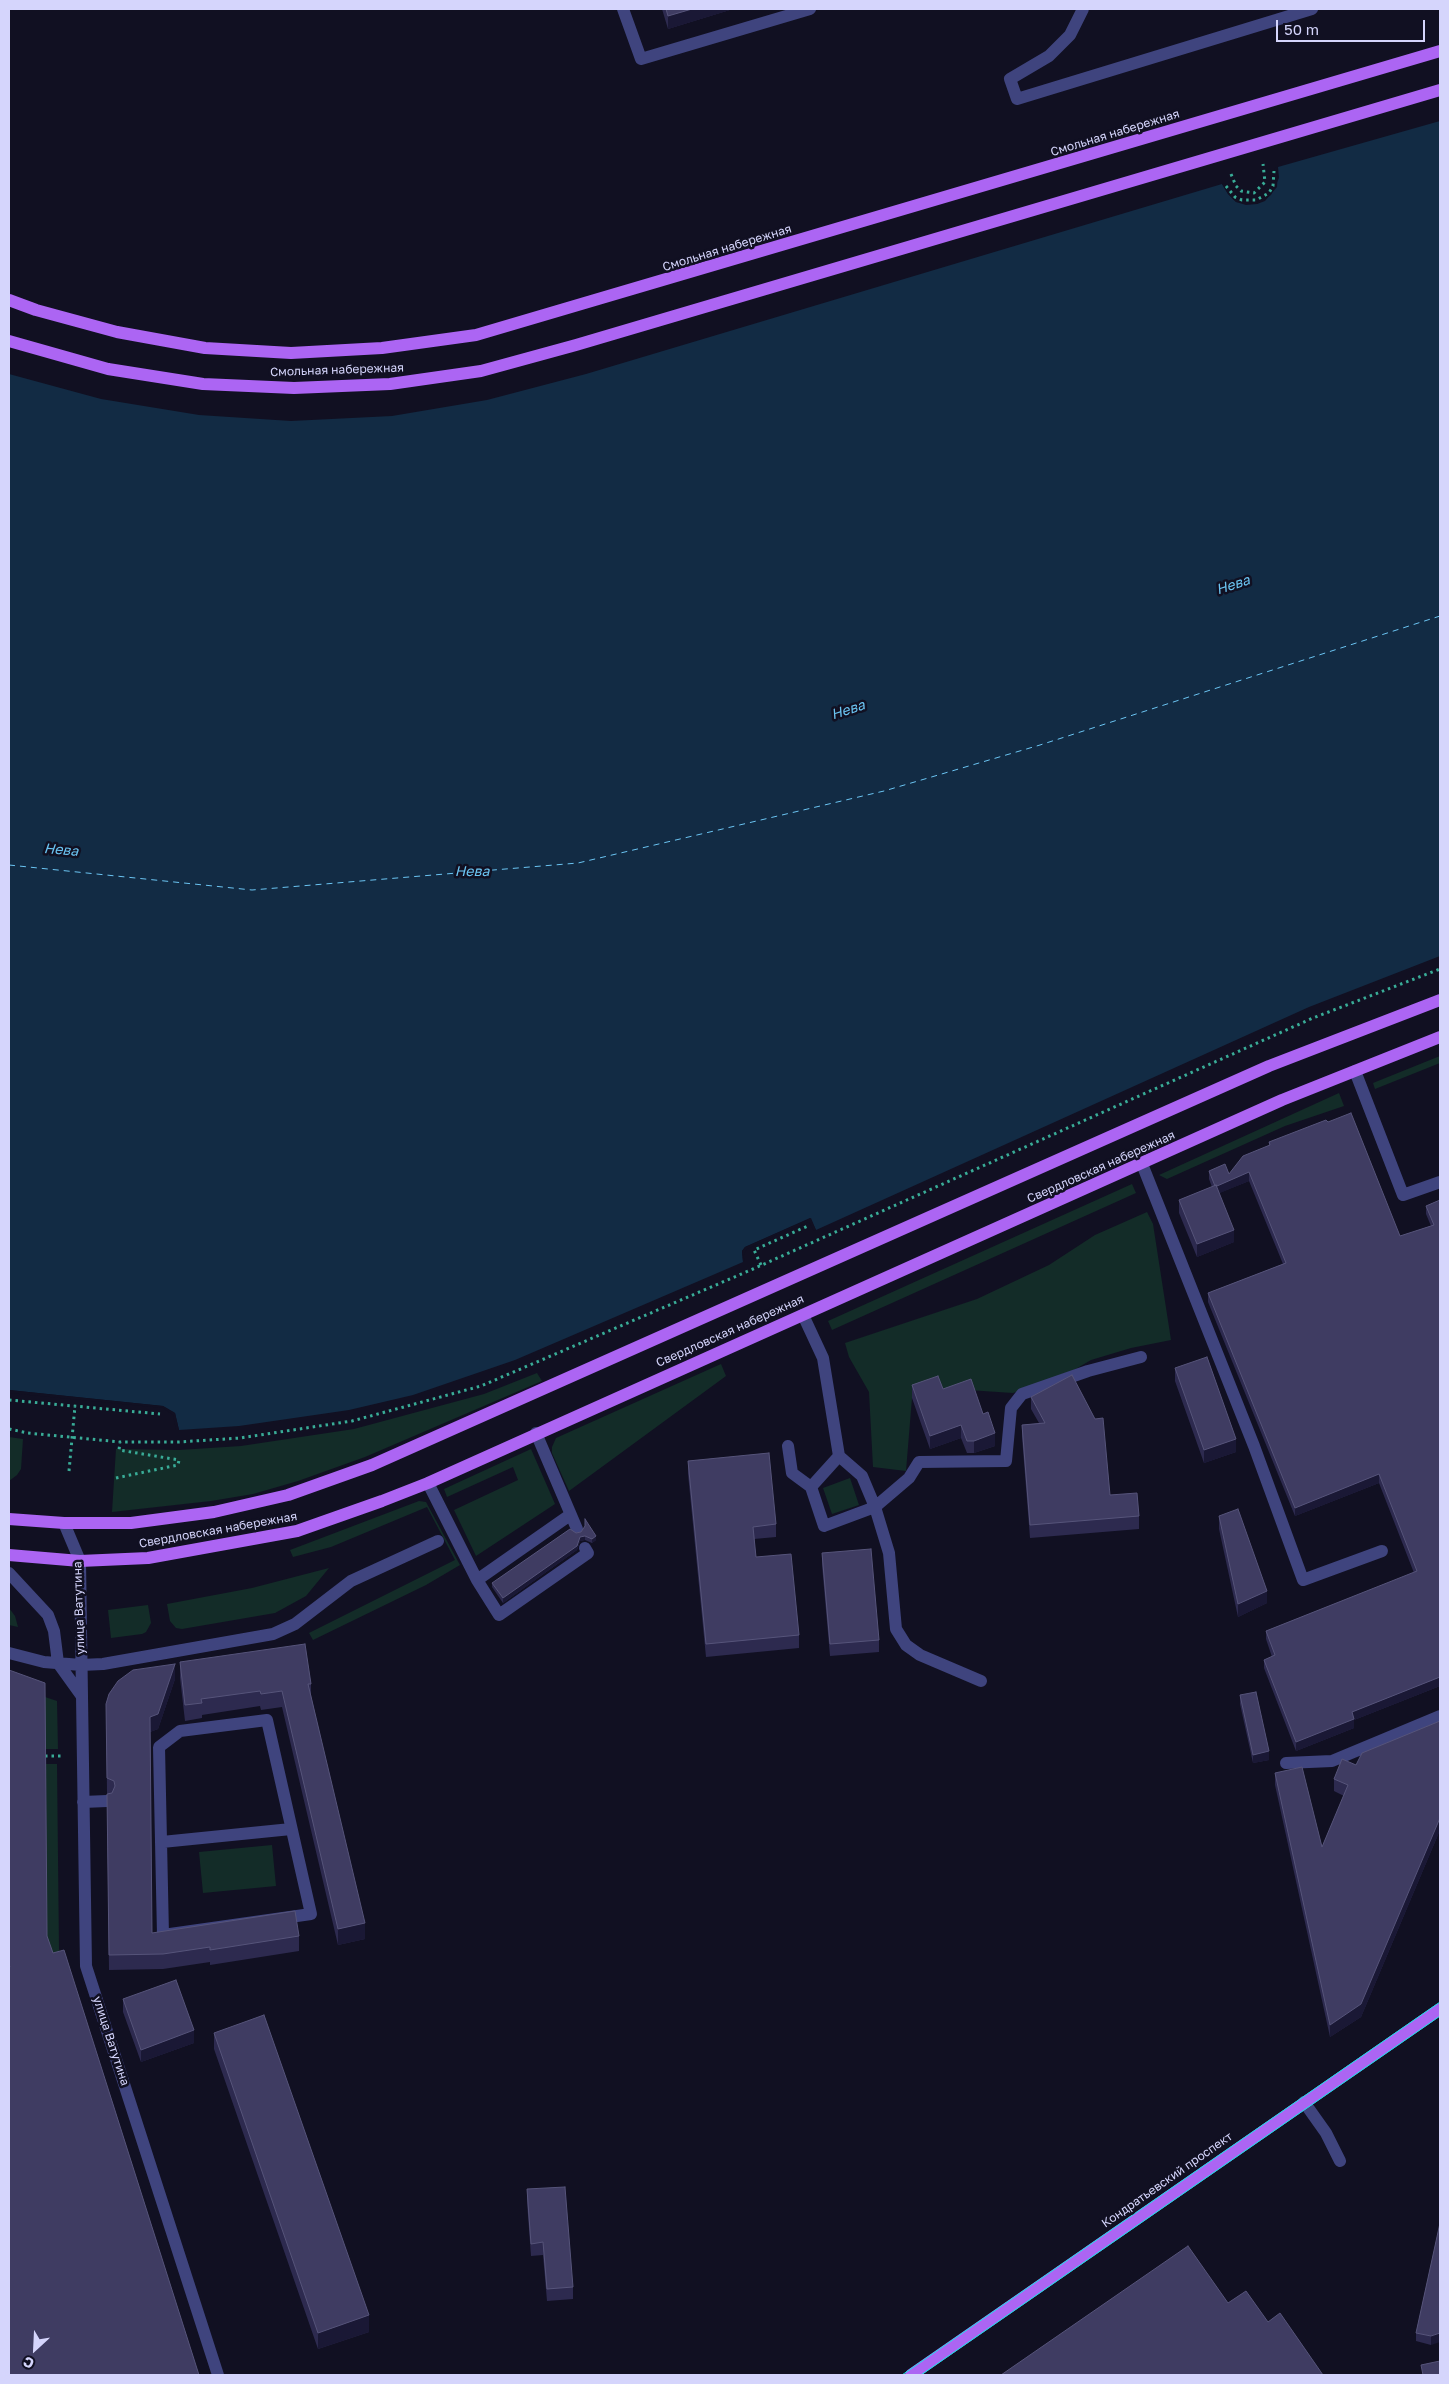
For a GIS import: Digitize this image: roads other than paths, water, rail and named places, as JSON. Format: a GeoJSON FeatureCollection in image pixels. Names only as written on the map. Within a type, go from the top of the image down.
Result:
{"type":"FeatureCollection","features":[{"type":"Feature","properties":{"kind":"main road","name":"Смольная набережная"},"geometry":{"type":"LineString","coordinates":[[9,300],[36,310],[117,332],[205,348],[291,352],[382,348],[476,335],[1440,51]]}},
{"type":"Feature","properties":{"kind":"main road","name":"Смольная набережная"},"geometry":{"type":"LineString","coordinates":[[9,341],[108,369],[203,384],[294,388],[380,384],[482,371],[576,345],[1440,90]]}},
{"type":"Feature","properties":{"kind":"main road","name":"Свердловская набережная"},"geometry":{"type":"LineString","coordinates":[[9,1519],[64,1523],[131,1523],[214,1512],[288,1495],[372,1465],[1269,1066],[1440,1000]]}},
{"type":"Feature","properties":{"kind":"main road","name":"Свердловская набережная"},"geometry":{"type":"LineString","coordinates":[[9,1555],[80,1561],[148,1558],[297,1532],[428,1483],[1282,1100],[1440,1037]]}},
{"type":"Feature","properties":{"kind":"main road","name":"Кондратьевский проспект"},"geometry":{"type":"LineString","coordinates":[[911,2375],[1440,2009]]}},
{"type":"Feature","properties":{"kind":"street"},"geometry":{"type":"LineString","coordinates":[[623,9],[641,59],[810,9]]}},
{"type":"Feature","properties":{"kind":"street"},"geometry":{"type":"LineString","coordinates":[[1083,9],[1070,35],[1049,56],[1010,79],[1016,99],[1312,9]]}},
{"type":"Feature","properties":{"kind":"street"},"geometry":{"type":"LineString","coordinates":[[1355,1071],[1403,1195],[1440,1182]]}},
{"type":"Feature","properties":{"kind":"street"},"geometry":{"type":"LineString","coordinates":[[1142,1164],[1254,1446],[1303,1580],[1382,1551]]}},
{"type":"Feature","properties":{"kind":"street"},"geometry":{"type":"LineString","coordinates":[[803,1315],[823,1358],[839,1456],[862,1476],[875,1507],[889,1553],[896,1629],[906,1645],[920,1655],[980,1682]]}},
{"type":"Feature","properties":{"kind":"street"},"geometry":{"type":"LineString","coordinates":[[788,1446],[792,1474],[811,1488],[824,1526],[875,1507],[909,1478],[919,1462],[1006,1461],[1011,1408],[1022,1394],[1088,1371],[1141,1357]]}},
{"type":"Feature","properties":{"kind":"street"},"geometry":{"type":"LineString","coordinates":[[536,1433],[577,1529]]}},
{"type":"Feature","properties":{"kind":"street"},"geometry":{"type":"LineString","coordinates":[[811,1488],[839,1456]]}},
{"type":"Feature","properties":{"kind":"street"},"geometry":{"type":"LineString","coordinates":[[428,1483],[477,1580],[499,1615],[588,1553],[586,1548]]}},
{"type":"Feature","properties":{"kind":"street"},"geometry":{"type":"LineString","coordinates":[[477,1580],[570,1514]]}},
{"type":"Feature","properties":{"kind":"street","name":"улица Ватутина"},"geometry":{"type":"LineString","coordinates":[[64,1523],[80,1561],[86,1966],[218,2375]]}},
{"type":"Feature","properties":{"kind":"street"},"geometry":{"type":"LineString","coordinates":[[9,1653],[44,1662],[81,1665],[106,1664],[273,1634],[296,1624],[351,1581],[438,1541]]}},
{"type":"Feature","properties":{"kind":"street","name":"улица Ватутина"},"geometry":{"type":"LineString","coordinates":[[9,1573],[48,1615],[54,1631],[58,1663],[81,1695]]}},
{"type":"Feature","properties":{"kind":"street"},"geometry":{"type":"LineString","coordinates":[[1286,1763],[1332,1761],[1440,1716]]}},
{"type":"Feature","properties":{"kind":"street"},"geometry":{"type":"LineString","coordinates":[[268,1720],[291,1829],[310,1914],[163,1935],[162,1842],[156,1801],[159,1747],[180,1731],[268,1720]]}},
{"type":"Feature","properties":{"kind":"street"},"geometry":{"type":"LineString","coordinates":[[83,1802],[107,1801]]}},
{"type":"Feature","properties":{"kind":"street"},"geometry":{"type":"LineString","coordinates":[[162,1842],[291,1829]]}},
{"type":"Feature","properties":{"kind":"street"},"geometry":{"type":"LineString","coordinates":[[1304,2102],[1326,2132],[1340,2161]]}},
{"type":"Feature","properties":{"kind":"water","name":"Нева"},"geometry":{"type":"Polygon","coordinates":[[[1440,121],[1440,956],[1309,1007],[816,1230],[810,1218],[745,1247],[742,1251],[743,1262],[515,1360],[413,1395],[349,1410],[239,1426],[179,1430],[175,1413],[163,1406],[9,1390],[9,374],[101,399],[199,415],[291,421],[392,416],[487,400],[586,374],[1222,184],[1236,202],[1257,204],[1271,195],[1279,178],[1278,167],[1440,121]]]}},
{"type":"Feature","properties":{"kind":"tram line"},"geometry":{"type":"LineString","coordinates":[[902,2375],[1440,2002]]}},
{"type":"Feature","properties":{"kind":"tram line"},"geometry":{"type":"LineString","coordinates":[[921,2375],[1440,2016]]}}]}
